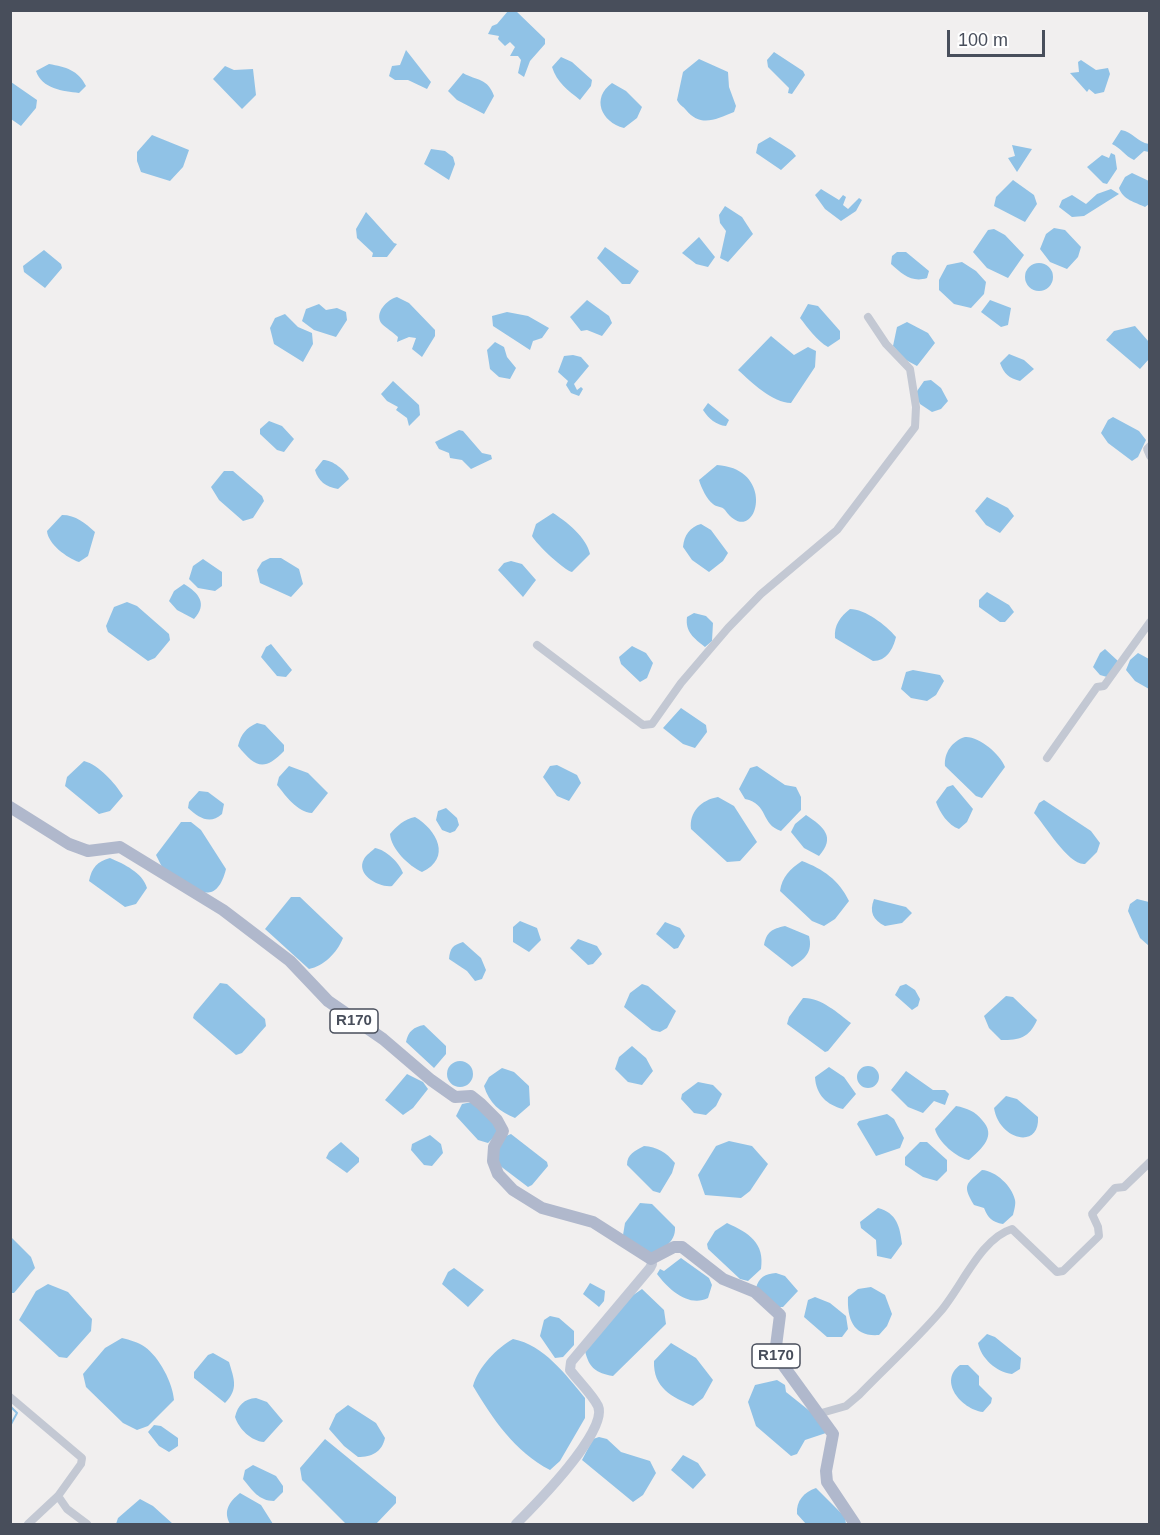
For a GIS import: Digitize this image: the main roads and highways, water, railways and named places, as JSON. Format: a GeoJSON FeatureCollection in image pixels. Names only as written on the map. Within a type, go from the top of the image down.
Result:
{"type":"FeatureCollection","features":[{"type":"Feature","properties":{"kind":"main road","name":"R170"},"geometry":{"type":"LineString","coordinates":[[10,807],[69,844],[88,851],[120,847],[244,924],[290,961],[328,1001],[383,1039],[431,1080],[455,1097],[471,1096],[497,1120],[503,1131],[494,1147],[494,1161],[498,1174],[513,1190],[542,1208],[593,1222],[651,1259],[674,1247],[682,1247],[723,1279],[748,1287],[771,1306],[780,1315],[774,1354],[833,1434],[826,1471],[827,1482],[855,1524]]}},
{"type":"Feature","properties":{"kind":"water"},"geometry":{"type":"Polygon","coordinates":[[[508,11],[516,11],[545,39],[545,44],[530,61],[524,77],[518,73],[521,60],[518,56],[510,56],[515,47],[510,42],[505,46],[498,39],[499,36],[488,34],[492,26],[497,24],[508,11]]]}},
{"type":"Feature","properties":{"kind":"water"},"geometry":{"type":"Polygon","coordinates":[[[406,50],[431,82],[427,89],[408,80],[395,80],[389,76],[392,66],[400,65],[406,50]]]}},
{"type":"Feature","properties":{"kind":"water"},"geometry":{"type":"Polygon","coordinates":[[[774,52],[803,71],[805,75],[792,94],[788,93],[789,88],[768,67],[767,60],[774,52]]]}},
{"type":"Feature","properties":{"kind":"water"},"geometry":{"type":"Polygon","coordinates":[[[561,57],[572,62],[592,80],[591,86],[580,100],[563,86],[554,73],[552,67],[561,57]]]}},
{"type":"Feature","properties":{"kind":"water"},"geometry":{"type":"Polygon","coordinates":[[[699,59],[728,72],[729,87],[736,106],[734,112],[715,119],[697,119],[678,102],[683,72],[699,59]]]}},
{"type":"Feature","properties":{"kind":"water"},"geometry":{"type":"Polygon","coordinates":[[[1081,60],[1096,70],[1108,68],[1110,74],[1104,92],[1095,94],[1089,89],[1087,92],[1070,73],[1079,72],[1078,62],[1081,60]]]}},
{"type":"Feature","properties":{"kind":"water"},"geometry":{"type":"Polygon","coordinates":[[[49,64],[71,70],[86,86],[79,93],[60,90],[48,85],[43,82],[36,71],[49,64]]]}},
{"type":"Feature","properties":{"kind":"water"},"geometry":{"type":"Polygon","coordinates":[[[225,66],[234,70],[253,69],[256,95],[242,109],[213,79],[225,66]]]}},
{"type":"Feature","properties":{"kind":"water"},"geometry":{"type":"Polygon","coordinates":[[[463,73],[482,81],[492,90],[494,96],[484,114],[457,100],[448,91],[463,73]]]}},
{"type":"Feature","properties":{"kind":"water"},"geometry":{"type":"Polygon","coordinates":[[[11,82],[37,100],[36,108],[21,126],[11,119],[11,82]]]}},
{"type":"Feature","properties":{"kind":"water"},"geometry":{"type":"Polygon","coordinates":[[[612,83],[626,91],[642,107],[637,118],[624,128],[609,121],[602,109],[602,96],[612,83]]]}},
{"type":"Feature","properties":{"kind":"water"},"geometry":{"type":"Polygon","coordinates":[[[1121,130],[1149,144],[1149,152],[1144,151],[1134,160],[1112,144],[1121,130]]]}},
{"type":"Feature","properties":{"kind":"water"},"geometry":{"type":"Polygon","coordinates":[[[152,135],[189,150],[183,167],[170,181],[141,172],[137,152],[152,135]]]}},
{"type":"Feature","properties":{"kind":"water"},"geometry":{"type":"Polygon","coordinates":[[[770,137],[796,156],[781,170],[756,153],[758,144],[770,137]]]}},
{"type":"Feature","properties":{"kind":"water"},"geometry":{"type":"Polygon","coordinates":[[[1012,145],[1032,149],[1017,172],[1008,158],[1015,156],[1012,145]]]}},
{"type":"Feature","properties":{"kind":"water"},"geometry":{"type":"Polygon","coordinates":[[[431,149],[445,151],[453,157],[455,164],[449,180],[424,164],[431,149]]]}},
{"type":"Feature","properties":{"kind":"water"},"geometry":{"type":"Polygon","coordinates":[[[1111,153],[1115,155],[1117,169],[1107,184],[1103,183],[1087,167],[1102,155],[1109,158],[1111,153]]]}},
{"type":"Feature","properties":{"kind":"water"},"geometry":{"type":"Polygon","coordinates":[[[1132,173],[1149,181],[1149,204],[1145,207],[1126,198],[1119,188],[1125,177],[1132,173]]]}},
{"type":"Feature","properties":{"kind":"water"},"geometry":{"type":"Polygon","coordinates":[[[1013,180],[1034,195],[1037,204],[1025,222],[994,206],[996,197],[1013,180]]]}},
{"type":"Feature","properties":{"kind":"water"},"geometry":{"type":"Polygon","coordinates":[[[821,189],[839,200],[843,195],[846,197],[843,205],[848,209],[859,198],[862,200],[856,211],[841,221],[825,209],[815,195],[821,189]]]}},
{"type":"Feature","properties":{"kind":"water"},"geometry":{"type":"Polygon","coordinates":[[[1111,189],[1119,194],[1084,216],[1072,217],[1059,207],[1062,200],[1072,195],[1086,204],[1097,194],[1111,189]]]}},
{"type":"Feature","properties":{"kind":"water"},"geometry":{"type":"Polygon","coordinates":[[[725,206],[742,217],[753,234],[728,262],[720,258],[726,231],[720,223],[719,215],[725,206]]]}},
{"type":"Feature","properties":{"kind":"water"},"geometry":{"type":"Polygon","coordinates":[[[366,212],[397,244],[387,257],[372,257],[373,253],[357,238],[356,229],[366,212]]]}},
{"type":"Feature","properties":{"kind":"water"},"geometry":{"type":"Polygon","coordinates":[[[1054,228],[1065,230],[1081,247],[1078,257],[1067,269],[1050,262],[1040,249],[1046,234],[1054,228]]]}},
{"type":"Feature","properties":{"kind":"water"},"geometry":{"type":"Polygon","coordinates":[[[994,229],[1005,235],[1024,255],[1008,278],[987,268],[973,252],[988,230],[994,229]]]}},
{"type":"Feature","properties":{"kind":"water"},"geometry":{"type":"Polygon","coordinates":[[[699,237],[715,257],[708,267],[696,264],[682,253],[699,237]]]}},
{"type":"Feature","properties":{"kind":"water"},"geometry":{"type":"Polygon","coordinates":[[[605,247],[639,271],[630,284],[622,284],[597,258],[605,247]]]}},
{"type":"Feature","properties":{"kind":"water"},"geometry":{"type":"Polygon","coordinates":[[[44,250],[61,264],[62,268],[45,288],[24,272],[23,266],[44,250]]]}},
{"type":"Feature","properties":{"kind":"water"},"geometry":{"type":"Polygon","coordinates":[[[897,252],[906,252],[929,271],[927,278],[912,278],[895,268],[891,264],[892,256],[897,252]]]}},
{"type":"Feature","properties":{"kind":"water"},"geometry":{"type":"Polygon","coordinates":[[[962,262],[976,271],[986,282],[984,294],[971,308],[954,304],[939,290],[939,280],[947,265],[962,262]]]}},
{"type":"Feature","properties":{"kind":"water"},"geometry":{"type":"Polygon","coordinates":[[[1039,263],[1049,267],[1053,277],[1049,287],[1039,291],[1029,287],[1025,277],[1029,267],[1039,263]]]}},
{"type":"Feature","properties":{"kind":"water"},"geometry":{"type":"Polygon","coordinates":[[[397,297],[409,303],[435,330],[435,336],[422,357],[412,349],[416,338],[409,337],[397,342],[398,337],[380,320],[380,311],[397,297]]]}},
{"type":"Feature","properties":{"kind":"water"},"geometry":{"type":"Polygon","coordinates":[[[587,300],[609,316],[612,323],[602,336],[587,330],[581,331],[570,317],[587,300]]]}},
{"type":"Feature","properties":{"kind":"water"},"geometry":{"type":"Polygon","coordinates":[[[990,300],[1011,308],[1008,325],[1001,327],[981,312],[990,300]]]}},
{"type":"Feature","properties":{"kind":"water"},"geometry":{"type":"Polygon","coordinates":[[[319,304],[326,310],[337,308],[346,312],[347,320],[336,337],[314,330],[302,321],[306,309],[319,304]]]}},
{"type":"Feature","properties":{"kind":"water"},"geometry":{"type":"Polygon","coordinates":[[[808,304],[818,306],[840,331],[840,339],[828,347],[816,338],[800,318],[808,304]]]}},
{"type":"Feature","properties":{"kind":"water"},"geometry":{"type":"Polygon","coordinates":[[[507,312],[528,316],[549,328],[542,338],[533,341],[530,350],[493,326],[492,316],[507,312]]]}},
{"type":"Feature","properties":{"kind":"water"},"geometry":{"type":"Polygon","coordinates":[[[285,314],[298,327],[312,333],[313,344],[303,362],[274,344],[270,328],[275,318],[285,314]]]}},
{"type":"Feature","properties":{"kind":"water"},"geometry":{"type":"Polygon","coordinates":[[[907,322],[928,333],[935,343],[917,366],[904,359],[893,346],[897,327],[907,322]]]}},
{"type":"Feature","properties":{"kind":"water"},"geometry":{"type":"Polygon","coordinates":[[[1135,326],[1149,342],[1149,359],[1140,369],[1106,340],[1114,331],[1135,326]]]}},
{"type":"Feature","properties":{"kind":"water"},"geometry":{"type":"Polygon","coordinates":[[[771,336],[794,355],[808,347],[816,351],[815,367],[791,403],[770,396],[738,370],[771,336]]]}},
{"type":"Feature","properties":{"kind":"water"},"geometry":{"type":"Polygon","coordinates":[[[495,342],[504,347],[507,357],[516,368],[510,379],[499,377],[490,369],[487,350],[495,342]]]}},
{"type":"Feature","properties":{"kind":"water"},"geometry":{"type":"Polygon","coordinates":[[[1009,354],[1024,360],[1034,369],[1020,381],[1005,373],[1000,363],[1009,354]]]}},
{"type":"Feature","properties":{"kind":"water"},"geometry":{"type":"Polygon","coordinates":[[[564,356],[581,357],[589,366],[574,384],[577,390],[581,387],[583,389],[579,396],[571,393],[566,385],[568,381],[558,372],[564,356]]]}},
{"type":"Feature","properties":{"kind":"water"},"geometry":{"type":"Polygon","coordinates":[[[931,380],[941,388],[948,401],[941,409],[932,412],[920,404],[915,394],[924,381],[931,380]]]}},
{"type":"Feature","properties":{"kind":"water"},"geometry":{"type":"Polygon","coordinates":[[[393,381],[419,405],[420,415],[409,426],[407,418],[396,410],[398,407],[387,401],[381,394],[393,381]]]}},
{"type":"Feature","properties":{"kind":"water"},"geometry":{"type":"Polygon","coordinates":[[[708,403],[729,420],[726,426],[716,423],[705,413],[703,410],[708,403]]]}},
{"type":"Feature","properties":{"kind":"water"},"geometry":{"type":"Polygon","coordinates":[[[1113,417],[1139,431],[1146,440],[1138,457],[1132,461],[1108,443],[1101,433],[1108,420],[1113,417]]]}},
{"type":"Feature","properties":{"kind":"water"},"geometry":{"type":"Polygon","coordinates":[[[269,421],[282,426],[294,439],[284,452],[277,450],[260,434],[260,429],[269,421]]]}},
{"type":"Feature","properties":{"kind":"water"},"geometry":{"type":"Polygon","coordinates":[[[459,430],[463,431],[482,453],[491,455],[492,459],[471,469],[462,460],[450,458],[449,453],[439,449],[435,442],[459,430]]]}},
{"type":"Feature","properties":{"kind":"water"},"geometry":{"type":"Polygon","coordinates":[[[323,460],[338,466],[349,479],[338,489],[323,483],[316,474],[315,470],[323,460]]]}},
{"type":"Feature","properties":{"kind":"water"},"geometry":{"type":"Polygon","coordinates":[[[717,465],[737,470],[749,480],[755,492],[756,505],[752,515],[745,521],[736,520],[724,509],[714,505],[703,490],[699,480],[717,465]]]}},
{"type":"Feature","properties":{"kind":"water"},"geometry":{"type":"Polygon","coordinates":[[[224,471],[233,471],[262,496],[264,501],[253,518],[243,521],[219,500],[211,487],[224,471]]]}},
{"type":"Feature","properties":{"kind":"water"},"geometry":{"type":"Polygon","coordinates":[[[987,497],[1008,508],[1014,516],[1000,533],[986,525],[975,511],[987,497]]]}},
{"type":"Feature","properties":{"kind":"water"},"geometry":{"type":"Polygon","coordinates":[[[553,513],[575,530],[585,542],[590,554],[572,572],[551,557],[532,536],[536,524],[553,513]]]}},
{"type":"Feature","properties":{"kind":"water"},"geometry":{"type":"Polygon","coordinates":[[[62,515],[76,518],[95,532],[88,556],[79,562],[59,550],[48,536],[47,531],[62,515]]]}},
{"type":"Feature","properties":{"kind":"water"},"geometry":{"type":"Polygon","coordinates":[[[701,524],[711,530],[728,553],[723,561],[709,572],[692,560],[683,547],[688,532],[701,524]]]}},
{"type":"Feature","properties":{"kind":"water"},"geometry":{"type":"Polygon","coordinates":[[[270,558],[281,558],[299,569],[303,584],[291,597],[260,583],[257,570],[262,562],[270,558]]]}},
{"type":"Feature","properties":{"kind":"water"},"geometry":{"type":"Polygon","coordinates":[[[203,559],[222,572],[222,586],[215,591],[198,588],[189,579],[193,566],[203,559]]]}},
{"type":"Feature","properties":{"kind":"water"},"geometry":{"type":"Polygon","coordinates":[[[511,561],[522,564],[536,580],[523,597],[498,570],[504,563],[511,561]]]}},
{"type":"Feature","properties":{"kind":"water"},"geometry":{"type":"Polygon","coordinates":[[[184,584],[200,599],[200,608],[194,619],[177,610],[169,601],[174,591],[184,584]]]}},
{"type":"Feature","properties":{"kind":"water"},"geometry":{"type":"Polygon","coordinates":[[[987,592],[1009,605],[1014,612],[1005,622],[1000,622],[979,607],[979,600],[987,592]]]}},
{"type":"Feature","properties":{"kind":"water"},"geometry":{"type":"Polygon","coordinates":[[[127,602],[137,606],[169,634],[170,640],[155,658],[148,661],[108,632],[106,626],[114,607],[127,602]]]}},
{"type":"Feature","properties":{"kind":"water"},"geometry":{"type":"Polygon","coordinates":[[[850,609],[875,618],[896,637],[886,657],[873,661],[835,638],[838,622],[850,609]]]}},
{"type":"Feature","properties":{"kind":"water"},"geometry":{"type":"Polygon","coordinates":[[[694,613],[706,616],[713,623],[712,641],[705,647],[694,638],[687,627],[687,617],[694,613]]]}},
{"type":"Feature","properties":{"kind":"water"},"geometry":{"type":"Polygon","coordinates":[[[271,644],[292,670],[286,677],[277,676],[261,657],[266,647],[271,644]]]}},
{"type":"Feature","properties":{"kind":"water"},"geometry":{"type":"Polygon","coordinates":[[[632,646],[646,653],[653,663],[647,678],[640,682],[621,664],[619,657],[632,646]]]}},
{"type":"Feature","properties":{"kind":"water"},"geometry":{"type":"Polygon","coordinates":[[[1105,649],[1118,661],[1107,677],[1100,675],[1093,667],[1100,653],[1105,649]]]}},
{"type":"Feature","properties":{"kind":"water"},"geometry":{"type":"Polygon","coordinates":[[[1138,653],[1149,659],[1149,689],[1135,681],[1126,670],[1130,660],[1138,653]]]}},
{"type":"Feature","properties":{"kind":"water"},"geometry":{"type":"Polygon","coordinates":[[[913,670],[940,675],[944,681],[936,695],[927,701],[911,698],[901,689],[906,672],[913,670]]]}},
{"type":"Feature","properties":{"kind":"water"},"geometry":{"type":"Polygon","coordinates":[[[681,708],[706,725],[707,732],[695,748],[683,744],[663,728],[681,708]]]}},
{"type":"Feature","properties":{"kind":"water"},"geometry":{"type":"Polygon","coordinates":[[[257,723],[265,725],[284,745],[284,751],[277,758],[265,764],[250,759],[238,746],[244,732],[257,723]]]}},
{"type":"Feature","properties":{"kind":"water"},"geometry":{"type":"Polygon","coordinates":[[[965,737],[976,739],[988,747],[999,757],[1005,767],[982,798],[976,796],[945,766],[950,748],[956,741],[965,737]]]}},
{"type":"Feature","properties":{"kind":"water"},"geometry":{"type":"Polygon","coordinates":[[[84,761],[106,775],[123,796],[110,811],[99,814],[65,786],[67,777],[84,761]]]}},
{"type":"Feature","properties":{"kind":"water"},"geometry":{"type":"Polygon","coordinates":[[[557,765],[577,775],[581,783],[569,801],[557,796],[543,777],[550,766],[557,765]]]}},
{"type":"Feature","properties":{"kind":"water"},"geometry":{"type":"Polygon","coordinates":[[[289,766],[308,773],[328,793],[312,813],[297,807],[277,785],[279,777],[289,766]]]}},
{"type":"Feature","properties":{"kind":"water"},"geometry":{"type":"Polygon","coordinates":[[[757,766],[785,785],[796,787],[801,797],[801,810],[781,831],[770,824],[758,805],[745,799],[739,789],[750,768],[757,766]]]}},
{"type":"Feature","properties":{"kind":"water"},"geometry":{"type":"Polygon","coordinates":[[[953,785],[973,809],[967,822],[959,829],[945,818],[936,802],[947,787],[953,785]]]}},
{"type":"Feature","properties":{"kind":"water"},"geometry":{"type":"Polygon","coordinates":[[[199,791],[208,792],[224,804],[222,814],[209,820],[196,815],[188,808],[189,802],[199,791]]]}},
{"type":"Feature","properties":{"kind":"water"},"geometry":{"type":"Polygon","coordinates":[[[718,797],[734,806],[757,842],[740,861],[727,862],[691,829],[692,817],[697,808],[706,801],[718,797]]]}},
{"type":"Feature","properties":{"kind":"water"},"geometry":{"type":"Polygon","coordinates":[[[1044,800],[1091,831],[1100,843],[1097,852],[1085,864],[1072,859],[1065,852],[1034,813],[1039,803],[1044,800]]]}},
{"type":"Feature","properties":{"kind":"water"},"geometry":{"type":"Polygon","coordinates":[[[446,808],[457,818],[459,825],[455,831],[450,833],[442,830],[436,820],[438,811],[446,808]]]}},
{"type":"Feature","properties":{"kind":"water"},"geometry":{"type":"Polygon","coordinates":[[[806,815],[826,833],[827,843],[819,856],[804,848],[791,832],[795,824],[806,815]]]}},
{"type":"Feature","properties":{"kind":"water"},"geometry":{"type":"Polygon","coordinates":[[[415,817],[430,829],[438,844],[437,859],[422,872],[401,856],[390,834],[401,823],[415,817]]]}},
{"type":"Feature","properties":{"kind":"water"},"geometry":{"type":"Polygon","coordinates":[[[181,822],[191,822],[201,830],[226,869],[215,890],[208,893],[191,888],[163,869],[156,855],[181,822]]]}},
{"type":"Feature","properties":{"kind":"water"},"geometry":{"type":"Polygon","coordinates":[[[375,848],[392,857],[403,873],[392,886],[375,883],[363,870],[364,859],[375,848]]]}},
{"type":"Feature","properties":{"kind":"water"},"geometry":{"type":"Polygon","coordinates":[[[110,858],[132,870],[145,883],[147,888],[136,904],[125,907],[89,881],[96,866],[110,858]]]}},
{"type":"Feature","properties":{"kind":"water"},"geometry":{"type":"Polygon","coordinates":[[[802,861],[830,876],[849,901],[835,919],[824,926],[812,921],[780,891],[787,874],[802,861]]]}},
{"type":"Feature","properties":{"kind":"water"},"geometry":{"type":"Polygon","coordinates":[[[291,897],[300,897],[343,938],[329,958],[309,969],[265,929],[291,897]]]}},
{"type":"Feature","properties":{"kind":"water"},"geometry":{"type":"Polygon","coordinates":[[[874,899],[906,907],[912,913],[902,923],[885,926],[873,915],[874,899]]]}},
{"type":"Feature","properties":{"kind":"water"},"geometry":{"type":"Polygon","coordinates":[[[1137,899],[1149,902],[1149,946],[1140,938],[1128,911],[1130,904],[1137,899]]]}},
{"type":"Feature","properties":{"kind":"water"},"geometry":{"type":"Polygon","coordinates":[[[520,921],[537,928],[541,940],[529,952],[513,942],[513,927],[520,921]]]}},
{"type":"Feature","properties":{"kind":"water"},"geometry":{"type":"Polygon","coordinates":[[[665,922],[680,928],[685,936],[678,948],[674,949],[656,934],[665,922]]]}},
{"type":"Feature","properties":{"kind":"water"},"geometry":{"type":"Polygon","coordinates":[[[785,926],[809,936],[809,951],[792,967],[764,945],[771,931],[785,926]]]}},
{"type":"Feature","properties":{"kind":"water"},"geometry":{"type":"Polygon","coordinates":[[[578,939],[597,946],[602,954],[593,964],[588,965],[570,948],[578,939]]]}},
{"type":"Feature","properties":{"kind":"water"},"geometry":{"type":"Polygon","coordinates":[[[463,942],[481,958],[486,970],[482,979],[475,981],[467,971],[449,959],[453,948],[463,942]]]}},
{"type":"Feature","properties":{"kind":"water"},"geometry":{"type":"Polygon","coordinates":[[[220,983],[227,984],[265,1019],[266,1026],[242,1053],[236,1055],[193,1018],[220,983]]]}},
{"type":"Feature","properties":{"kind":"water"},"geometry":{"type":"Polygon","coordinates":[[[642,984],[648,986],[676,1011],[667,1028],[660,1032],[652,1030],[624,1007],[630,993],[642,984]]]}},
{"type":"Feature","properties":{"kind":"water"},"geometry":{"type":"Polygon","coordinates":[[[906,984],[915,990],[920,999],[918,1006],[912,1010],[895,995],[900,986],[906,984]]]}},
{"type":"Feature","properties":{"kind":"water"},"geometry":{"type":"Polygon","coordinates":[[[1006,996],[1013,997],[1037,1020],[1031,1031],[1023,1037],[1001,1040],[989,1028],[984,1016],[1006,996]]]}},
{"type":"Feature","properties":{"kind":"water"},"geometry":{"type":"Polygon","coordinates":[[[803,998],[822,1003],[851,1023],[828,1051],[825,1052],[787,1024],[789,1017],[803,998]]]}},
{"type":"Feature","properties":{"kind":"water"},"geometry":{"type":"Polygon","coordinates":[[[424,1025],[446,1046],[446,1054],[434,1068],[406,1042],[412,1030],[424,1025]]]}},
{"type":"Feature","properties":{"kind":"water"},"geometry":{"type":"Polygon","coordinates":[[[632,1046],[646,1058],[653,1071],[642,1085],[628,1082],[615,1069],[619,1057],[632,1046]]]}},
{"type":"Feature","properties":{"kind":"water"},"geometry":{"type":"Polygon","coordinates":[[[460,1061],[469,1065],[473,1074],[469,1083],[460,1087],[451,1083],[447,1074],[451,1065],[460,1061]]]}},
{"type":"Feature","properties":{"kind":"water"},"geometry":{"type":"Polygon","coordinates":[[[868,1066],[876,1069],[879,1077],[876,1085],[868,1088],[860,1085],[857,1077],[860,1069],[868,1066]]]}},
{"type":"Feature","properties":{"kind":"water"},"geometry":{"type":"Polygon","coordinates":[[[829,1067],[844,1077],[856,1094],[843,1109],[827,1102],[820,1094],[816,1083],[815,1077],[829,1067]]]}},
{"type":"Feature","properties":{"kind":"water"},"geometry":{"type":"Polygon","coordinates":[[[502,1068],[514,1072],[529,1086],[530,1105],[515,1118],[496,1106],[484,1086],[489,1077],[502,1068]]]}},
{"type":"Feature","properties":{"kind":"water"},"geometry":{"type":"Polygon","coordinates":[[[906,1071],[933,1090],[945,1090],[949,1094],[945,1105],[934,1101],[923,1113],[908,1107],[891,1090],[906,1071]]]}},
{"type":"Feature","properties":{"kind":"water"},"geometry":{"type":"Polygon","coordinates":[[[407,1074],[423,1082],[428,1089],[413,1108],[403,1115],[385,1100],[407,1074]]]}},
{"type":"Feature","properties":{"kind":"water"},"geometry":{"type":"Polygon","coordinates":[[[698,1082],[713,1085],[722,1094],[716,1106],[706,1115],[694,1113],[681,1099],[682,1094],[698,1082]]]}},
{"type":"Feature","properties":{"kind":"water"},"geometry":{"type":"Polygon","coordinates":[[[1006,1096],[1017,1099],[1038,1117],[1037,1127],[1033,1134],[1019,1137],[1003,1128],[994,1108],[1006,1096]]]}},
{"type":"Feature","properties":{"kind":"water"},"geometry":{"type":"Polygon","coordinates":[[[472,1102],[496,1123],[497,1134],[488,1143],[478,1140],[456,1116],[462,1104],[472,1102]]]}},
{"type":"Feature","properties":{"kind":"water"},"geometry":{"type":"Polygon","coordinates":[[[956,1106],[977,1115],[988,1131],[986,1141],[969,1160],[949,1149],[935,1129],[956,1106]]]}},
{"type":"Feature","properties":{"kind":"water"},"geometry":{"type":"Polygon","coordinates":[[[887,1114],[894,1119],[904,1138],[900,1148],[876,1156],[857,1124],[859,1121],[887,1114]]]}},
{"type":"Feature","properties":{"kind":"water"},"geometry":{"type":"Polygon","coordinates":[[[511,1134],[547,1162],[548,1166],[528,1187],[499,1165],[497,1153],[506,1136],[511,1134]]]}},
{"type":"Feature","properties":{"kind":"water"},"geometry":{"type":"Polygon","coordinates":[[[430,1135],[441,1144],[443,1153],[432,1166],[424,1165],[411,1150],[412,1144],[430,1135]]]}},
{"type":"Feature","properties":{"kind":"water"},"geometry":{"type":"Polygon","coordinates":[[[729,1141],[752,1146],[768,1164],[750,1191],[741,1198],[705,1195],[698,1175],[716,1146],[729,1141]]]}},
{"type":"Feature","properties":{"kind":"water"},"geometry":{"type":"Polygon","coordinates":[[[341,1142],[359,1158],[359,1162],[347,1173],[326,1158],[329,1152],[341,1142]]]}},
{"type":"Feature","properties":{"kind":"water"},"geometry":{"type":"Polygon","coordinates":[[[920,1142],[927,1142],[947,1160],[947,1171],[937,1181],[923,1177],[905,1165],[905,1157],[920,1142]]]}},
{"type":"Feature","properties":{"kind":"water"},"geometry":{"type":"Polygon","coordinates":[[[644,1146],[661,1151],[675,1163],[660,1193],[653,1191],[627,1165],[630,1155],[644,1146]]]}},
{"type":"Feature","properties":{"kind":"water"},"geometry":{"type":"Polygon","coordinates":[[[982,1170],[998,1176],[1007,1185],[1015,1200],[1013,1215],[1003,1224],[991,1219],[984,1208],[974,1205],[968,1193],[969,1182],[982,1170]]]}},
{"type":"Feature","properties":{"kind":"water"},"geometry":{"type":"Polygon","coordinates":[[[640,1203],[652,1204],[675,1227],[673,1238],[667,1245],[648,1254],[623,1235],[625,1223],[640,1203]]]}},
{"type":"Feature","properties":{"kind":"water"},"geometry":{"type":"Polygon","coordinates":[[[878,1208],[893,1217],[900,1232],[902,1244],[891,1259],[877,1256],[876,1240],[861,1228],[860,1222],[878,1208]]]}},
{"type":"Feature","properties":{"kind":"water"},"geometry":{"type":"Polygon","coordinates":[[[727,1223],[748,1235],[758,1246],[762,1260],[761,1269],[748,1281],[740,1279],[708,1249],[707,1244],[715,1231],[727,1223]]]}},
{"type":"Feature","properties":{"kind":"water"},"geometry":{"type":"Polygon","coordinates":[[[10,1236],[31,1257],[35,1268],[14,1293],[11,1293],[10,1236]]]}},
{"type":"Feature","properties":{"kind":"water"},"geometry":{"type":"Polygon","coordinates":[[[681,1258],[709,1278],[712,1285],[708,1298],[694,1301],[686,1299],[673,1291],[657,1274],[660,1269],[664,1271],[681,1258]]]}},
{"type":"Feature","properties":{"kind":"water"},"geometry":{"type":"Polygon","coordinates":[[[454,1268],[484,1290],[468,1307],[442,1284],[448,1272],[454,1268]]]}},
{"type":"Feature","properties":{"kind":"water"},"geometry":{"type":"Polygon","coordinates":[[[776,1273],[785,1276],[798,1291],[783,1307],[779,1307],[756,1288],[763,1277],[776,1273]]]}},
{"type":"Feature","properties":{"kind":"water"},"geometry":{"type":"Polygon","coordinates":[[[590,1283],[605,1291],[604,1301],[599,1307],[583,1294],[590,1283]]]}},
{"type":"Feature","properties":{"kind":"water"},"geometry":{"type":"Polygon","coordinates":[[[48,1284],[68,1292],[92,1319],[91,1331],[67,1358],[59,1357],[19,1320],[36,1291],[48,1284]]]}},
{"type":"Feature","properties":{"kind":"water"},"geometry":{"type":"Polygon","coordinates":[[[871,1287],[885,1295],[892,1314],[887,1326],[879,1335],[870,1335],[858,1330],[849,1313],[848,1297],[858,1289],[871,1287]]]}},
{"type":"Feature","properties":{"kind":"water"},"geometry":{"type":"Polygon","coordinates":[[[642,1289],[664,1310],[666,1324],[613,1376],[598,1371],[591,1366],[585,1351],[626,1300],[642,1289]]]}},
{"type":"Feature","properties":{"kind":"water"},"geometry":{"type":"Polygon","coordinates":[[[815,1297],[830,1303],[846,1316],[848,1329],[842,1337],[827,1337],[804,1317],[808,1300],[815,1297]]]}},
{"type":"Feature","properties":{"kind":"water"},"geometry":{"type":"Polygon","coordinates":[[[550,1316],[559,1318],[574,1331],[574,1345],[563,1357],[555,1358],[540,1336],[544,1320],[550,1316]]]}},
{"type":"Feature","properties":{"kind":"water"},"geometry":{"type":"Polygon","coordinates":[[[987,1334],[995,1337],[1021,1358],[1020,1369],[1012,1374],[1006,1373],[986,1359],[978,1343],[987,1334]]]}},
{"type":"Feature","properties":{"kind":"water"},"geometry":{"type":"Polygon","coordinates":[[[122,1338],[140,1344],[150,1351],[164,1371],[173,1393],[174,1400],[148,1426],[137,1430],[123,1423],[86,1387],[83,1374],[105,1348],[122,1338]]]}},
{"type":"Feature","properties":{"kind":"water"},"geometry":{"type":"Polygon","coordinates":[[[513,1339],[535,1348],[554,1362],[585,1398],[585,1418],[560,1461],[550,1470],[537,1463],[515,1444],[496,1422],[473,1386],[479,1372],[489,1359],[513,1339]]]}},
{"type":"Feature","properties":{"kind":"water"},"geometry":{"type":"Polygon","coordinates":[[[671,1343],[696,1358],[713,1380],[703,1398],[693,1406],[671,1395],[660,1385],[657,1378],[654,1361],[671,1343]]]}},
{"type":"Feature","properties":{"kind":"water"},"geometry":{"type":"Polygon","coordinates":[[[213,1353],[229,1362],[232,1374],[234,1388],[225,1403],[194,1378],[194,1372],[208,1355],[213,1353]]]}},
{"type":"Feature","properties":{"kind":"water"},"geometry":{"type":"Polygon","coordinates":[[[960,1365],[968,1365],[979,1376],[979,1385],[992,1398],[991,1403],[983,1412],[967,1406],[955,1393],[951,1379],[954,1371],[960,1365]]]}},
{"type":"Feature","properties":{"kind":"water"},"geometry":{"type":"Polygon","coordinates":[[[777,1380],[785,1385],[786,1392],[816,1416],[826,1433],[805,1440],[797,1454],[791,1456],[756,1426],[748,1402],[755,1385],[777,1380]]]}},
{"type":"Feature","properties":{"kind":"water"},"geometry":{"type":"Polygon","coordinates":[[[256,1398],[267,1402],[283,1421],[264,1442],[246,1434],[235,1417],[242,1403],[256,1398]]]}},
{"type":"Feature","properties":{"kind":"water"},"geometry":{"type":"Polygon","coordinates":[[[348,1405],[376,1423],[385,1438],[376,1453],[358,1457],[344,1446],[329,1429],[336,1414],[348,1405]]]}},
{"type":"Feature","properties":{"kind":"water"},"geometry":{"type":"Polygon","coordinates":[[[154,1425],[161,1426],[178,1438],[178,1446],[169,1452],[159,1446],[148,1432],[154,1425]]]}},
{"type":"Feature","properties":{"kind":"water"},"geometry":{"type":"Polygon","coordinates":[[[599,1437],[607,1439],[621,1452],[650,1461],[656,1473],[643,1495],[633,1502],[582,1460],[593,1439],[599,1437]]]}},
{"type":"Feature","properties":{"kind":"water"},"geometry":{"type":"Polygon","coordinates":[[[325,1439],[396,1497],[396,1503],[376,1524],[346,1524],[302,1480],[300,1468],[325,1439]]]}},
{"type":"Feature","properties":{"kind":"water"},"geometry":{"type":"Polygon","coordinates":[[[683,1455],[698,1463],[706,1475],[693,1489],[671,1470],[683,1455]]]}},
{"type":"Feature","properties":{"kind":"water"},"geometry":{"type":"Polygon","coordinates":[[[253,1465],[276,1476],[283,1486],[283,1492],[274,1501],[260,1497],[243,1479],[245,1470],[253,1465]]]}},
{"type":"Feature","properties":{"kind":"water"},"geometry":{"type":"Polygon","coordinates":[[[816,1488],[845,1517],[846,1524],[806,1524],[797,1514],[802,1498],[816,1488]]]}},
{"type":"Feature","properties":{"kind":"water"},"geometry":{"type":"Polygon","coordinates":[[[240,1493],[261,1505],[273,1524],[230,1524],[227,1515],[228,1507],[240,1493]]]}},
{"type":"Feature","properties":{"kind":"water"},"geometry":{"type":"Polygon","coordinates":[[[140,1499],[153,1506],[173,1524],[116,1524],[118,1518],[140,1499]]]}},
{"type":"Feature","properties":{"kind":"waterway"},"geometry":{"type":"LineString","coordinates":[[10,1406],[17,1413],[10,1426]]}}]}
